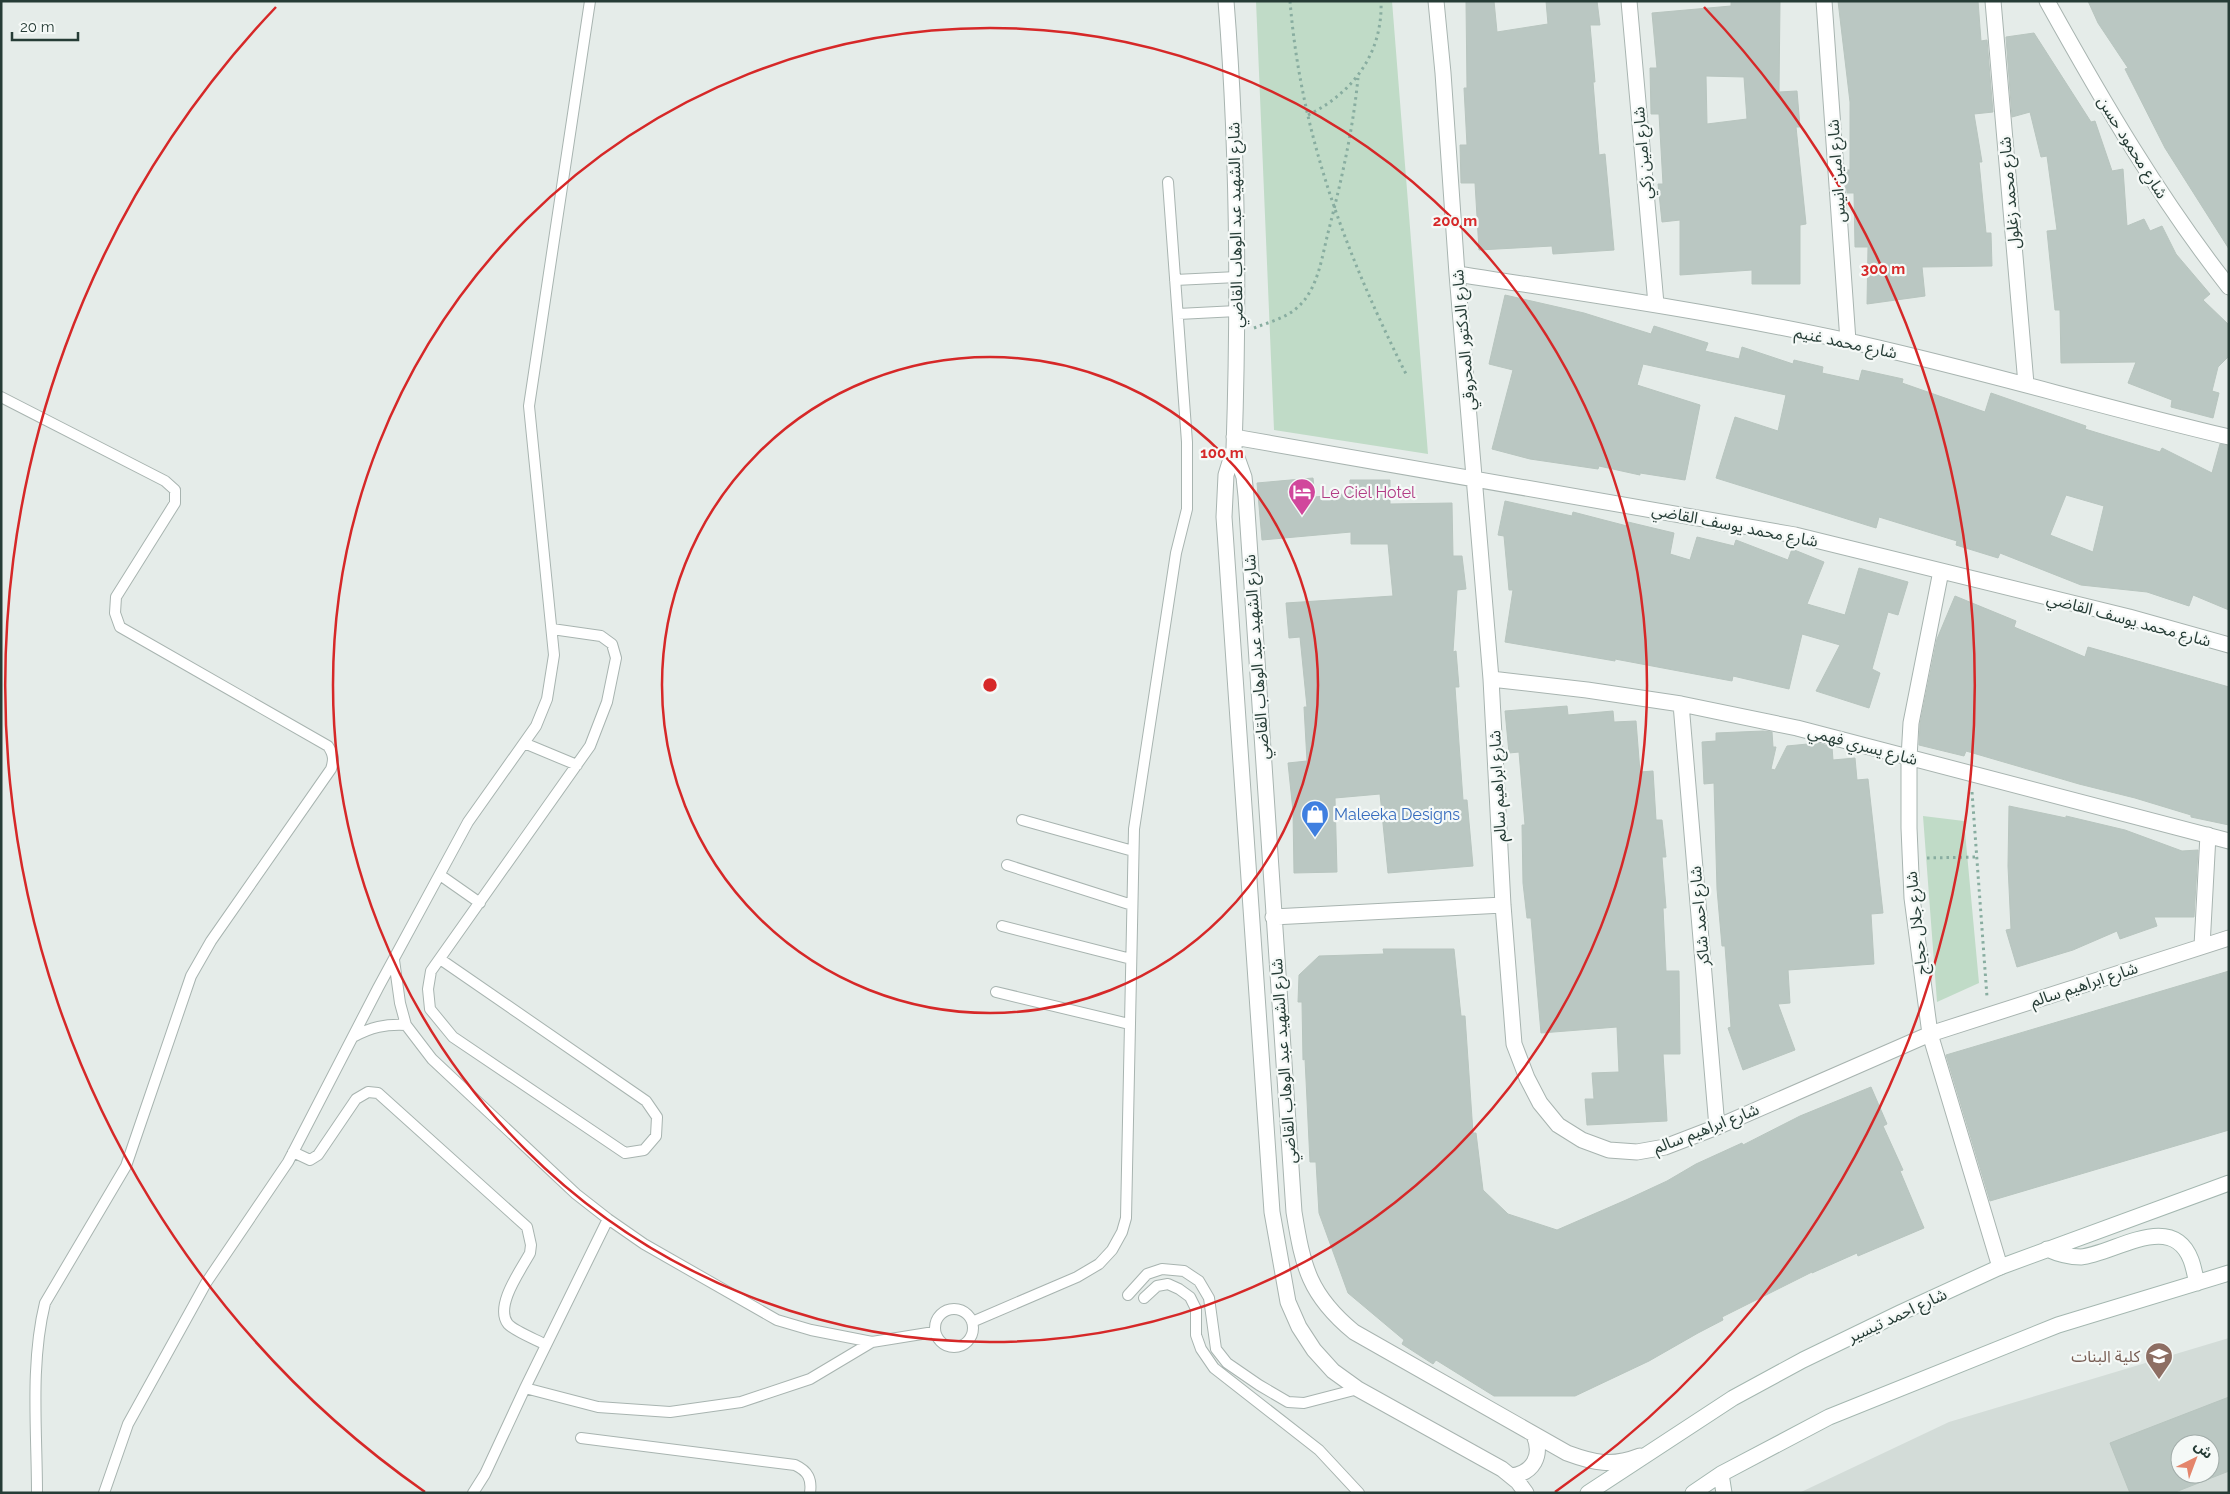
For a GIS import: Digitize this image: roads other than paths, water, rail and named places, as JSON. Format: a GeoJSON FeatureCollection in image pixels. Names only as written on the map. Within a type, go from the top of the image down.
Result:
{"type":"FeatureCollection","features":[{"type":"Feature","properties":{"kind":"street","name":"شارع الشهيد عبد الوهاب القاضي"},"geometry":{"type":"LineString","coordinates":[[1226,1],[1233,86],[1238,277],[1234,443],[1226,475],[1224,517],[1272,1212],[1288,1302],[1299,1327],[1314,1350],[1333,1371],[1358,1389],[1511,1476],[1526,1493]]}},
{"type":"Feature","properties":{"kind":"street","name":"شارع الدكتور المحروقي"},"geometry":{"type":"LineString","coordinates":[[1436,1],[1457,274],[1492,679]]}},
{"type":"Feature","properties":{"kind":"street","name":"شارع امين زكي"},"geometry":{"type":"LineString","coordinates":[[1629,1],[1656,304]]}},
{"type":"Feature","properties":{"kind":"street","name":"شارع امين انيس"},"geometry":{"type":"LineString","coordinates":[[1824,1],[1848,341]]}},
{"type":"Feature","properties":{"kind":"street","name":"شارع محمد زغلول"},"geometry":{"type":"LineString","coordinates":[[1993,1],[2026,384]]}},
{"type":"Feature","properties":{"kind":"street","name":"شارع محمود حسن"},"geometry":{"type":"LineString","coordinates":[[2047,1],[2098,92],[2150,178],[2229,287]]}},
{"type":"Feature","properties":{"kind":"street","name":"شارع محمد غنيم"},"geometry":{"type":"LineString","coordinates":[[1457,274],[1656,304],[1848,341],[2026,384],[2229,437]]}},
{"type":"Feature","properties":{"kind":"street","name":"شارع الشهيد عبد الوهاب القاضي"},"geometry":{"type":"LineString","coordinates":[[1234,443],[1244,477],[1246,496],[1294,1212],[1302,1256],[1313,1287],[1325,1306],[1354,1332],[1566,1453],[1604,1464],[1625,1462],[1644,1455]]}},
{"type":"Feature","properties":{"kind":"street","name":"شارع محمد يوسف القاضي"},"geometry":{"type":"LineString","coordinates":[[1234,443],[1474,478],[1795,535],[2129,617],[2229,646]]}},
{"type":"Feature","properties":{"kind":"street","name":"شارع جلال حجاج"},"geometry":{"type":"LineString","coordinates":[[1941,571],[1911,723],[1909,758],[1912,898],[1930,1034],[2000,1267]]}},
{"type":"Feature","properties":{"kind":"street","name":"شارع يسري فهمي"},"geometry":{"type":"LineString","coordinates":[[1492,679],[1682,704],[1796,728],[2229,841]]}},
{"type":"Feature","properties":{"kind":"street","name":"شارع ابراهيم سالم"},"geometry":{"type":"LineString","coordinates":[[1492,679],[1503,904],[1514,1044],[1527,1078],[1540,1103],[1558,1125],[1591,1144],[1609,1150],[1637,1152],[1665,1147],[1717,1127],[1930,1034],[2229,938]]}},
{"type":"Feature","properties":{"kind":"street","name":"شارع احمد شاكر"},"geometry":{"type":"LineString","coordinates":[[1682,704],[1717,1127]]}},
{"type":"Feature","properties":{"kind":"street"},"geometry":{"type":"LineString","coordinates":[[2202,946],[2208,835]]}},
{"type":"Feature","properties":{"kind":"street"},"geometry":{"type":"LineString","coordinates":[[1273,917],[1503,904]]}},
{"type":"Feature","properties":{"kind":"street","name":"شارع احمد تيسير"},"geometry":{"type":"LineString","coordinates":[[1588,1493],[1733,1398],[1803,1360],[2000,1267],[2229,1183]]}},
{"type":"Feature","properties":{"kind":"street"},"geometry":{"type":"LineString","coordinates":[[2048,1250],[2063,1255],[2080,1257],[2096,1254],[2142,1238],[2162,1236],[2177,1242],[2188,1254],[2197,1283]]}},
{"type":"Feature","properties":{"kind":"street"},"geometry":{"type":"LineString","coordinates":[[1693,1493],[1721,1474],[1829,1417],[1997,1348],[2058,1325],[2229,1273]]}},
{"type":"Feature","properties":{"kind":"street"},"geometry":{"type":"LineString","coordinates":[[1511,1476],[1527,1472],[1533,1466],[1538,1450],[1534,1435]]}},
{"type":"Feature","properties":{"kind":"street"},"geometry":{"type":"LineString","coordinates":[[1721,1474],[1724,1493]]}},
{"type":"Feature","properties":{"kind":"lane"},"geometry":{"type":"LineString","coordinates":[[104,1493],[132,1416],[206,1283],[293,1152],[468,822],[536,726],[547,699],[554,655],[529,406],[590,1]]}},
{"type":"Feature","properties":{"kind":"lane"},"geometry":{"type":"LineString","coordinates":[[972,1322],[1077,1277],[1099,1264],[1112,1250],[1122,1232],[1126,1218],[1134,828],[1176,553],[1187,509],[1187,442],[1168,182]]}},
{"type":"Feature","properties":{"kind":"lane"},"geometry":{"type":"LineString","coordinates":[[1175,280],[1238,277]]}},
{"type":"Feature","properties":{"kind":"lane"},"geometry":{"type":"LineString","coordinates":[[1178,314],[1237,311]]}},
{"type":"Feature","properties":{"kind":"lane"},"geometry":{"type":"LineString","coordinates":[[1,397],[165,482],[175,490],[174,503],[116,597],[115,612],[120,627],[328,746],[333,753],[334,760],[331,770],[211,941],[191,976],[126,1166],[45,1303],[39,1326],[37,1493]]}},
{"type":"Feature","properties":{"kind":"lane"},"geometry":{"type":"LineString","coordinates":[[440,959],[646,1101],[657,1117],[656,1136],[644,1150],[625,1153],[452,1037],[430,1009],[428,989],[431,972],[440,959],[480,903],[590,746],[607,702],[616,658],[612,644],[601,636],[552,629]]}},
{"type":"Feature","properties":{"kind":"lane"},"geometry":{"type":"LineString","coordinates":[[524,744],[577,765]]}},
{"type":"Feature","properties":{"kind":"lane"},"geometry":{"type":"LineString","coordinates":[[1022,820],[1133,852]]}},
{"type":"Feature","properties":{"kind":"lane"},"geometry":{"type":"LineString","coordinates":[[1008,865],[1132,905]]}},
{"type":"Feature","properties":{"kind":"lane"},"geometry":{"type":"LineString","coordinates":[[440,875],[480,903]]}},
{"type":"Feature","properties":{"kind":"lane"},"geometry":{"type":"LineString","coordinates":[[1002,926],[1131,959]]}},
{"type":"Feature","properties":{"kind":"lane"},"geometry":{"type":"LineString","coordinates":[[394,959],[396,982],[406,1025],[432,1059],[576,1194],[644,1244],[777,1320],[811,1330],[872,1342],[934,1332]]}},
{"type":"Feature","properties":{"kind":"lane"},"geometry":{"type":"LineString","coordinates":[[996,992],[1130,1024]]}},
{"type":"Feature","properties":{"kind":"lane"},"geometry":{"type":"LineString","coordinates":[[353,1037],[369,1028],[388,1024],[406,1025]]}},
{"type":"Feature","properties":{"kind":"lane"},"geometry":{"type":"LineString","coordinates":[[293,1152],[310,1160],[318,1155],[356,1099],[368,1092],[378,1093],[527,1227],[531,1245],[530,1253],[503,1304],[504,1314],[509,1324],[546,1345]]}},
{"type":"Feature","properties":{"kind":"lane"},"geometry":{"type":"LineString","coordinates":[[473,1493],[485,1474],[608,1219]]}},
{"type":"Feature","properties":{"kind":"lane"},"geometry":{"type":"LineString","coordinates":[[1128,1295],[1147,1274],[1162,1268],[1184,1271],[1199,1281],[1209,1298],[1216,1349],[1227,1362],[1259,1385],[1288,1402],[1304,1403],[1358,1389]]}},
{"type":"Feature","properties":{"kind":"lane"},"geometry":{"type":"LineString","coordinates":[[1144,1298],[1157,1286],[1168,1284],[1179,1288],[1190,1297],[1196,1309],[1196,1335],[1201,1349],[1214,1368],[1319,1450],[1359,1493]]}},
{"type":"Feature","properties":{"kind":"lane"},"geometry":{"type":"LineString","coordinates":[[948,1309],[962,1311],[972,1322],[972,1336],[962,1346],[956,1348],[942,1344],[934,1332],[937,1318],[948,1309]]}},
{"type":"Feature","properties":{"kind":"lane"},"geometry":{"type":"LineString","coordinates":[[525,1388],[598,1407],[670,1412],[741,1402],[801,1382],[872,1342]]}},
{"type":"Feature","properties":{"kind":"lane"},"geometry":{"type":"LineString","coordinates":[[581,1438],[796,1464],[807,1472],[810,1478],[810,1493]]}},
{"type":"Feature","properties":{"kind":"place","name":"Le Ciel Hotel"},"geometry":{"type":"Point","coordinates":[1302,516]}},
{"type":"Feature","properties":{"kind":"place","name":"Maleeka Designs"},"geometry":{"type":"Point","coordinates":[1315,838]}},
{"type":"Feature","properties":{"kind":"place","name":"كلية البنات"},"geometry":{"type":"Point","coordinates":[2159,1380]}}]}
